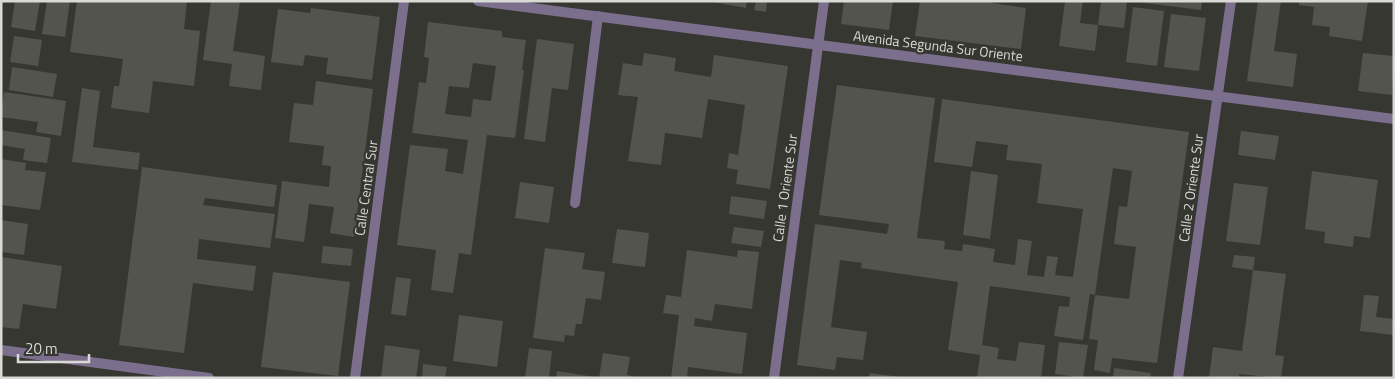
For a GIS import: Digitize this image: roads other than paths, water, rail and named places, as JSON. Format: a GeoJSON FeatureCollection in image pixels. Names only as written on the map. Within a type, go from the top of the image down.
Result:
{"type":"FeatureCollection","features":[{"type":"Feature","properties":{"kind":"street","name":"Calle Central Sur"},"geometry":{"type":"LineString","coordinates":[[354,378],[404,1]]}},
{"type":"Feature","properties":{"kind":"street","name":"Avenida Segunda Sur Oriente"},"geometry":{"type":"LineString","coordinates":[[478,1],[1394,119]]}},
{"type":"Feature","properties":{"kind":"street","name":"Calle 1 Oriente Sur"},"geometry":{"type":"LineString","coordinates":[[774,378],[824,1]]}},
{"type":"Feature","properties":{"kind":"street","name":"Calle 2 Oriente Sur"},"geometry":{"type":"LineString","coordinates":[[1178,378],[1231,1]]}},
{"type":"Feature","properties":{"kind":"street"},"geometry":{"type":"LineString","coordinates":[[575,203],[598,16]]}},
{"type":"Feature","properties":{"kind":"street"},"geometry":{"type":"LineString","coordinates":[[1,350],[209,378]]}}]}
